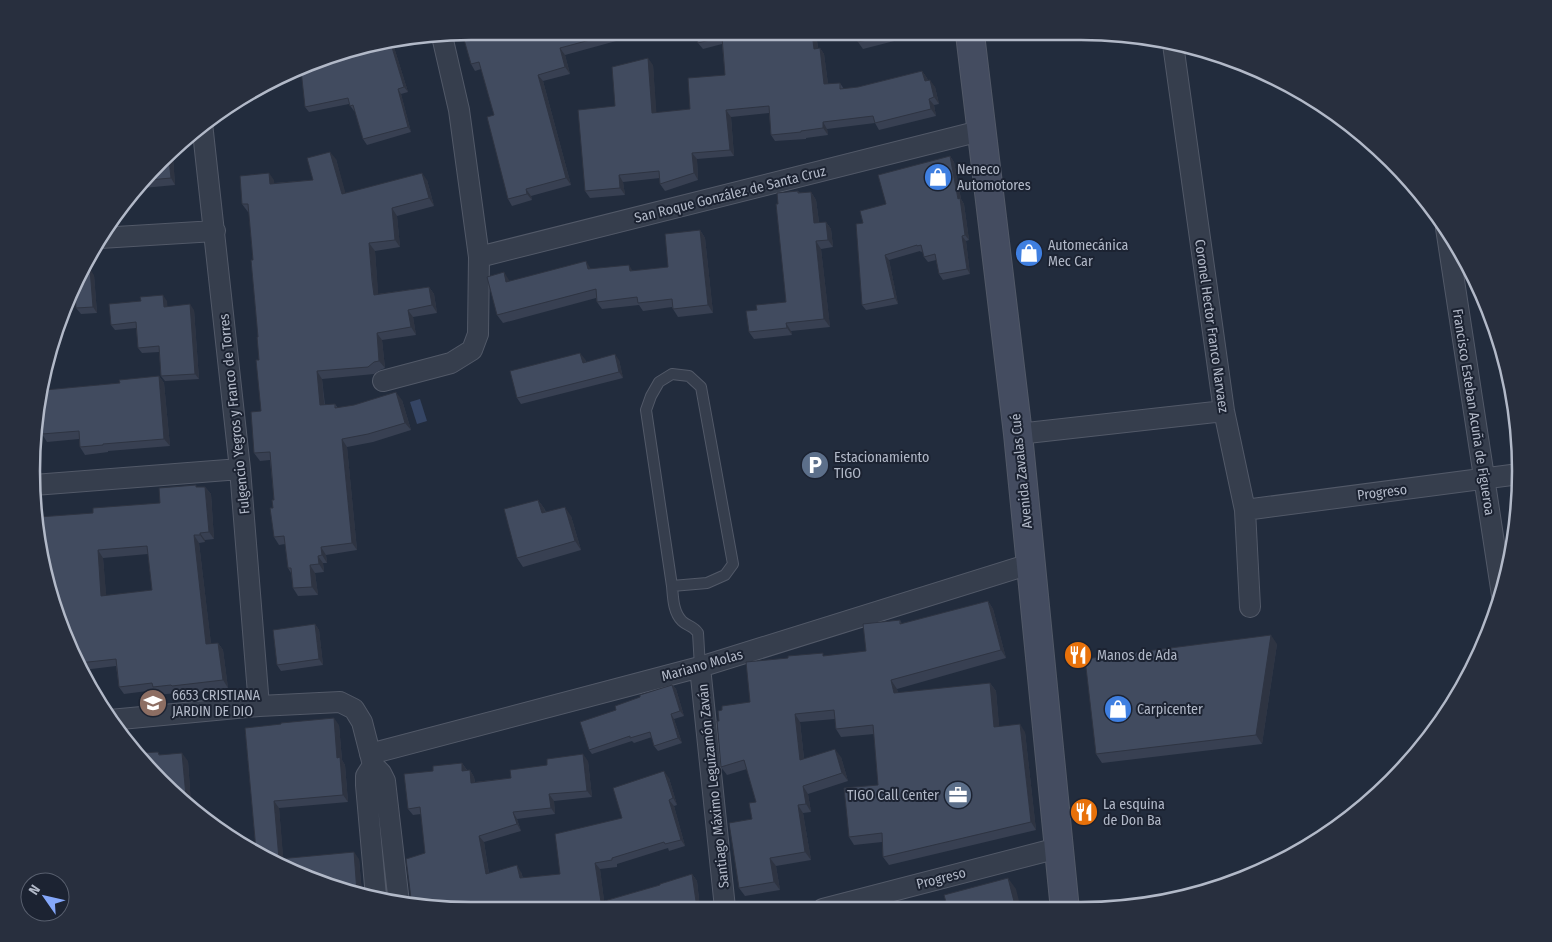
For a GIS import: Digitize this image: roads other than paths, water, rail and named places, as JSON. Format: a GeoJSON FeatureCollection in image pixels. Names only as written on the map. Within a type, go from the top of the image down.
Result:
{"type":"FeatureCollection","features":[{"type":"Feature","properties":{"kind":"main road","name":"Avenida Zavalas Cué"},"geometry":{"type":"LineString","coordinates":[[971,40],[980,132],[1018,434],[1064,902]]}},
{"type":"Feature","properties":{"kind":"street"},"geometry":{"type":"LineString","coordinates":[[383,381],[451,363],[472,350],[478,334],[479,257],[459,110],[443,41]]}},
{"type":"Feature","properties":{"kind":"street","name":"Coronel Hector Franco Narvaez"},"geometry":{"type":"LineString","coordinates":[[1174,50],[1224,411],[1245,510],[1250,607]]}},
{"type":"Feature","properties":{"kind":"street","name":"San Roque González de Santa Cruz"},"geometry":{"type":"LineString","coordinates":[[479,257],[980,132]]}},
{"type":"Feature","properties":{"kind":"street","name":"Fulgencio Yegros y Franco de Torres"},"geometry":{"type":"LineString","coordinates":[[203,134],[240,469],[259,706]]}},
{"type":"Feature","properties":{"kind":"street"},"geometry":{"type":"LineString","coordinates":[[109,237],[215,231]]}},
{"type":"Feature","properties":{"kind":"street","name":"Francisco Esteban Acuña de Figueroa"},"geometry":{"type":"LineString","coordinates":[[1449,248],[1499,575]]}},
{"type":"Feature","properties":{"kind":"street"},"geometry":{"type":"LineString","coordinates":[[1018,434],[1224,411]]}},
{"type":"Feature","properties":{"kind":"street"},"geometry":{"type":"LineString","coordinates":[[40,484],[240,469]]}},
{"type":"Feature","properties":{"kind":"street","name":"Progreso"},"geometry":{"type":"LineString","coordinates":[[1245,510],[1512,475]]}},
{"type":"Feature","properties":{"kind":"street","name":"Mariano Molas"},"geometry":{"type":"LineString","coordinates":[[372,760],[700,667],[1030,564]]}},
{"type":"Feature","properties":{"kind":"street","name":"Santiago Máximo Leguizamón Zaván"},"geometry":{"type":"LineString","coordinates":[[700,667],[724,902]]}},
{"type":"Feature","properties":{"kind":"street"},"geometry":{"type":"LineString","coordinates":[[119,719],[259,706],[340,702],[354,709],[362,722],[372,760],[385,781],[398,896]]}},
{"type":"Feature","properties":{"kind":"street"},"geometry":{"type":"LineString","coordinates":[[372,760],[366,776],[366,785],[375,891]]}},
{"type":"Feature","properties":{"kind":"street","name":"Progreso"},"geometry":{"type":"LineString","coordinates":[[850,902],[1058,848]]}},
{"type":"Feature","properties":{"kind":"lane","name":"Santiago Máximo Leguizamón Zaván"},"geometry":{"type":"LineString","coordinates":[[672,586],[707,583],[725,575],[733,564],[701,387],[689,376],[672,374],[659,382],[650,396],[646,410],[675,612],[682,621],[696,628],[698,632],[700,667]]}},
{"type":"Feature","properties":{"kind":"water"},"geometry":{"type":"Polygon","coordinates":[[[420,399],[427,421],[417,424],[410,402],[420,399]]]}},
{"type":"Feature","properties":{"kind":"place","name":"Neneco Automotores"},"geometry":{"type":"Point","coordinates":[938,177]}},
{"type":"Feature","properties":{"kind":"place","name":"Automecánica Mec Car"},"geometry":{"type":"Point","coordinates":[1029,253]}},
{"type":"Feature","properties":{"kind":"place","name":"Estacionamiento TIGO"},"geometry":{"type":"Point","coordinates":[815,465]}},
{"type":"Feature","properties":{"kind":"place","name":"Manos de Ada"},"geometry":{"type":"Point","coordinates":[1078,655]}},
{"type":"Feature","properties":{"kind":"place","name":"6653 CRISTIANA JARDIN DE DIO"},"geometry":{"type":"Point","coordinates":[153,703]}},
{"type":"Feature","properties":{"kind":"place","name":"Carpicenter"},"geometry":{"type":"Point","coordinates":[1118,709]}},
{"type":"Feature","properties":{"kind":"place","name":"TIGO Call Center"},"geometry":{"type":"Point","coordinates":[958,795]}},
{"type":"Feature","properties":{"kind":"place","name":"La esquina de Don Ba"},"geometry":{"type":"Point","coordinates":[1084,812]}}]}
